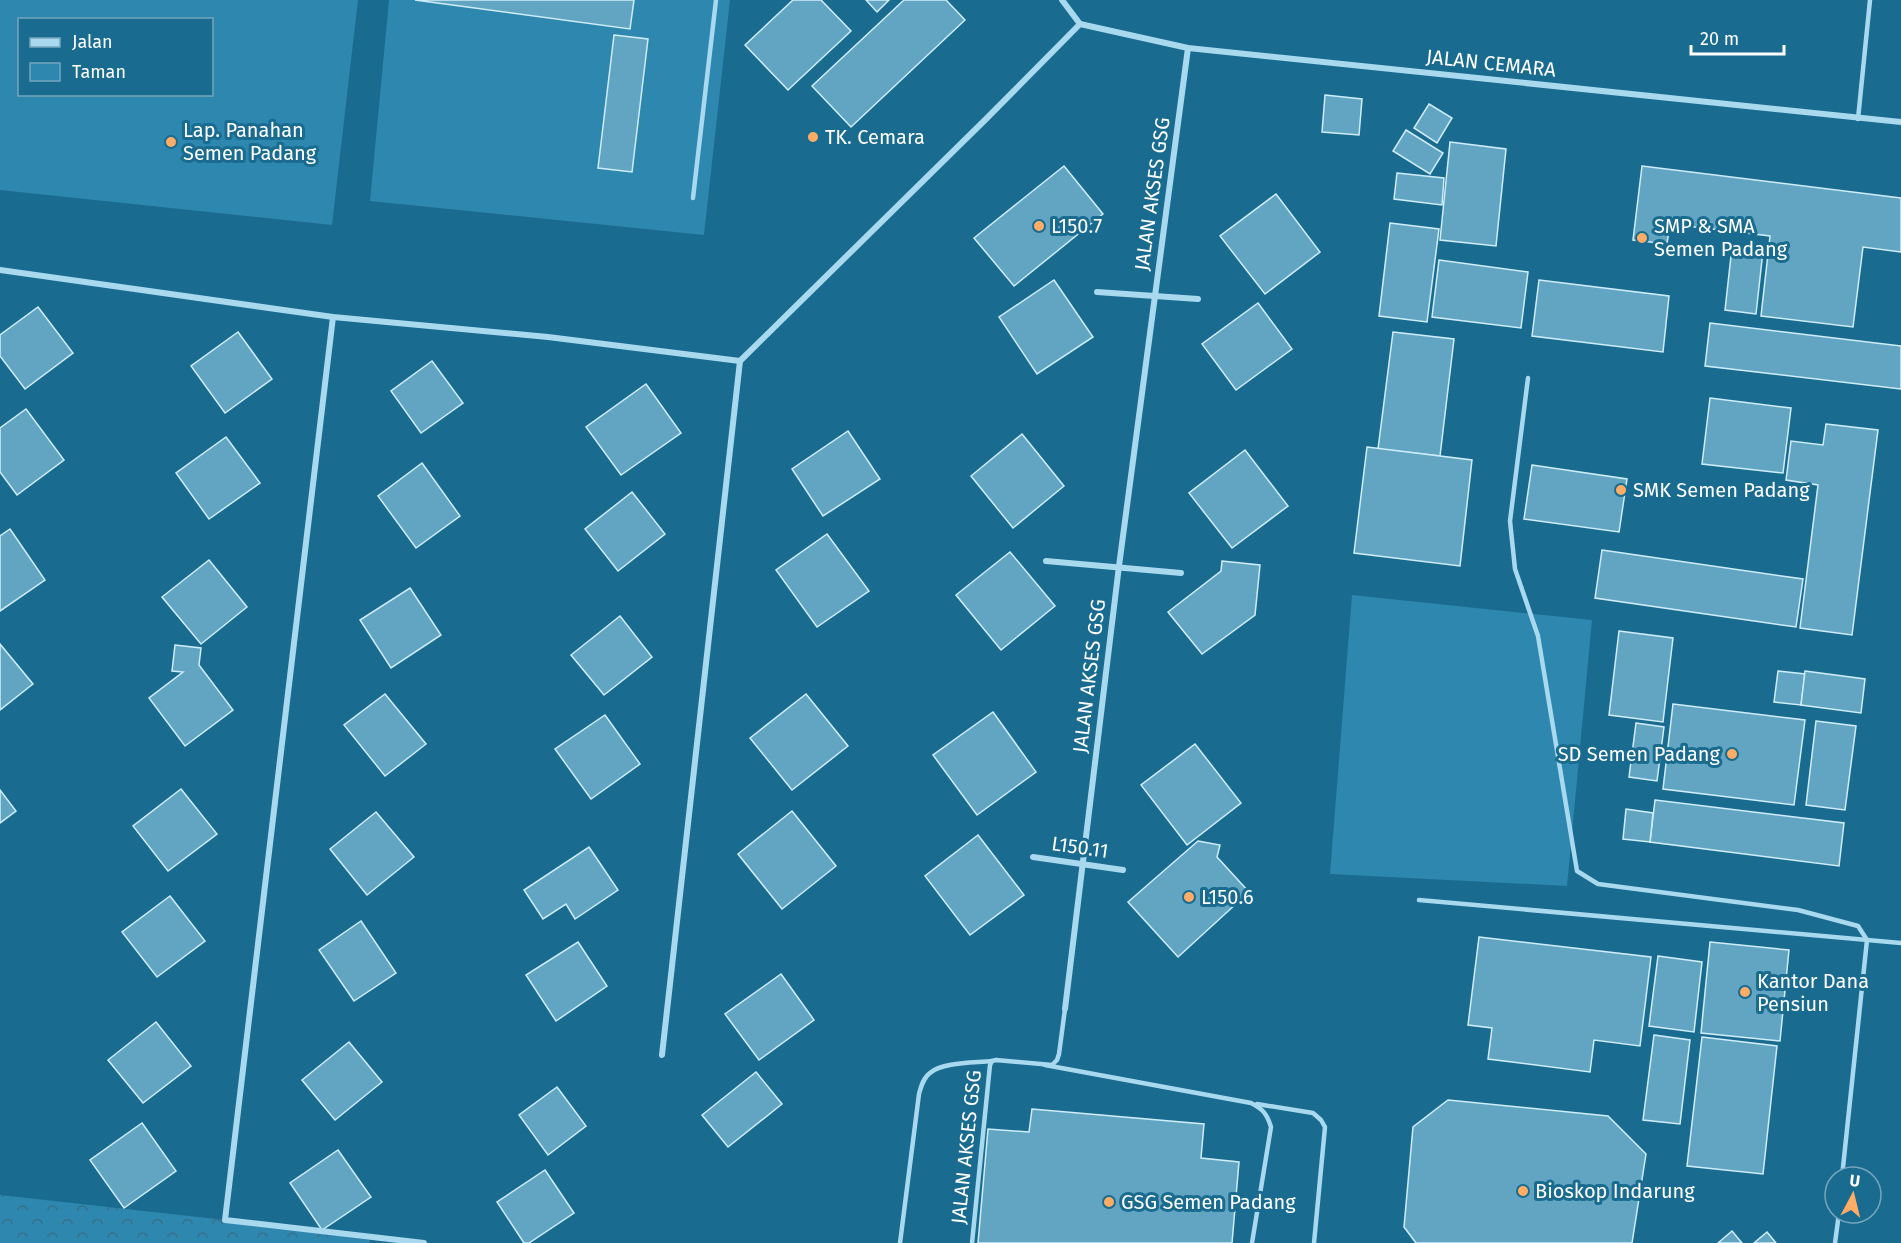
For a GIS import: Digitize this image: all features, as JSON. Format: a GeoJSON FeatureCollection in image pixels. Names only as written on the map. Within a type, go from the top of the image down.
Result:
{"type":"FeatureCollection","features":[{"type":"Feature","properties":{"kind":"street"},"geometry":{"type":"LineString","coordinates":[[662,1055],[740,361],[1080,24],[1062,0]]}},
{"type":"Feature","properties":{"kind":"street","name":"JALAN CEMARA"},"geometry":{"type":"LineString","coordinates":[[1080,24],[1188,48],[1901,122]]}},
{"type":"Feature","properties":{"kind":"street","name":"JALAN AKSES GSG"},"geometry":{"type":"LineString","coordinates":[[1065,1009],[1119,566],[1188,48]]}},
{"type":"Feature","properties":{"kind":"street"},"geometry":{"type":"LineString","coordinates":[[0,270],[333,317],[548,337],[740,361]]}},
{"type":"Feature","properties":{"kind":"street"},"geometry":{"type":"LineString","coordinates":[[1097,292],[1198,299]]}},
{"type":"Feature","properties":{"kind":"street"},"geometry":{"type":"LineString","coordinates":[[333,317],[225,1220],[424,1243]]}},
{"type":"Feature","properties":{"kind":"street"},"geometry":{"type":"LineString","coordinates":[[1046,561],[1181,573]]}},
{"type":"Feature","properties":{"kind":"street","name":"L150.11"},"geometry":{"type":"LineString","coordinates":[[1033,857],[1123,870]]}},
{"type":"Feature","properties":{"kind":"lane"},"geometry":{"type":"LineString","coordinates":[[693,198],[716,0]]}},
{"type":"Feature","properties":{"kind":"lane"},"geometry":{"type":"LineString","coordinates":[[1858,119],[1870,0]]}},
{"type":"Feature","properties":{"kind":"lane"},"geometry":{"type":"LineString","coordinates":[[1528,378],[1510,521],[1515,569],[1538,636],[1577,871],[1598,884],[1798,910],[1858,926],[1868,940],[1843,1165]]}},
{"type":"Feature","properties":{"kind":"lane"},"geometry":{"type":"LineString","coordinates":[[1419,900],[1901,943]]}},
{"type":"Feature","properties":{"kind":"lane","name":"JALAN AKSES GSG"},"geometry":{"type":"LineString","coordinates":[[972,1243],[989,1068],[992,1061],[996,1060],[1052,1065],[1059,1054],[1065,1009]]}},
{"type":"Feature","properties":{"kind":"lane"},"geometry":{"type":"LineString","coordinates":[[900,1243],[919,1094],[923,1080],[930,1072],[942,1067],[992,1061]]}},
{"type":"Feature","properties":{"kind":"lane"},"geometry":{"type":"LineString","coordinates":[[1045,1065],[1313,1113],[1322,1120],[1325,1127],[1314,1243]]}},
{"type":"Feature","properties":{"kind":"lane"},"geometry":{"type":"LineString","coordinates":[[1251,1103],[1260,1107],[1267,1115],[1271,1127],[1252,1243]]}},
{"type":"Feature","properties":{"kind":"lane"},"geometry":{"type":"LineString","coordinates":[[1835,1243],[1837,1225]]}},
{"type":"Feature","properties":{"kind":"green space","name":"Lap. Panahan Semen Padang"},"geometry":{"type":"Polygon","coordinates":[[[0,0],[358,0],[332,225],[0,190],[0,0]]]}},
{"type":"Feature","properties":{"kind":"green space"},"geometry":{"type":"Polygon","coordinates":[[[389,0],[730,0],[704,235],[370,201],[389,0]]]}},
{"type":"Feature","properties":{"kind":"green space"},"geometry":{"type":"Polygon","coordinates":[[[1352,595],[1592,620],[1567,886],[1330,874],[1352,595]]]}},
{"type":"Feature","properties":{"kind":"green space"},"geometry":{"type":"Polygon","coordinates":[[[0,1195],[225,1220],[370,1240],[369,1243],[0,1243],[0,1195]]]}},
{"type":"Feature","properties":{"kind":"building"},"geometry":{"type":"Polygon","coordinates":[[[415,0],[634,0],[630,29],[415,0]]]}},
{"type":"Feature","properties":{"kind":"building"},"geometry":{"type":"Polygon","coordinates":[[[793,0],[821,0],[851,31],[788,90],[745,45],[793,0]]]}},
{"type":"Feature","properties":{"kind":"building"},"geometry":{"type":"Polygon","coordinates":[[[866,0],[889,0],[877,12],[866,0]]]}},
{"type":"Feature","properties":{"kind":"building"},"geometry":{"type":"Polygon","coordinates":[[[904,0],[946,0],[965,20],[851,127],[812,86],[904,0]]]}},
{"type":"Feature","properties":{"kind":"building"},"geometry":{"type":"Polygon","coordinates":[[[614,35],[648,39],[632,172],[598,168],[614,35]]]}},
{"type":"Feature","properties":{"kind":"building"},"geometry":{"type":"Polygon","coordinates":[[[1325,95],[1362,99],[1359,135],[1322,132],[1325,95]]]}},
{"type":"Feature","properties":{"kind":"building"},"geometry":{"type":"Polygon","coordinates":[[[1429,104],[1452,118],[1437,143],[1414,128],[1429,104]]]}},
{"type":"Feature","properties":{"kind":"building"},"geometry":{"type":"Polygon","coordinates":[[[1406,130],[1443,153],[1430,174],[1393,151],[1406,130]]]}},
{"type":"Feature","properties":{"kind":"building"},"geometry":{"type":"Polygon","coordinates":[[[1450,142],[1506,149],[1496,246],[1440,240],[1450,142]]]}},
{"type":"Feature","properties":{"kind":"building","name":"L150.7"},"geometry":{"type":"Polygon","coordinates":[[[1064,166],[1103,214],[1014,286],[974,238],[1064,166]]]}},
{"type":"Feature","properties":{"kind":"building"},"geometry":{"type":"Polygon","coordinates":[[[1642,166],[1901,198],[1901,252],[1863,247],[1853,327],[1761,316],[1770,236],[1670,224],[1667,244],[1633,240],[1642,166]]]}},
{"type":"Feature","properties":{"kind":"building"},"geometry":{"type":"Polygon","coordinates":[[[1397,173],[1444,178],[1442,205],[1394,199],[1397,173]]]}},
{"type":"Feature","properties":{"kind":"building"},"geometry":{"type":"Polygon","coordinates":[[[1276,194],[1320,252],[1265,294],[1220,236],[1276,194]]]}},
{"type":"Feature","properties":{"kind":"building"},"geometry":{"type":"Polygon","coordinates":[[[1390,223],[1439,229],[1427,322],[1379,316],[1390,223]]]}},
{"type":"Feature","properties":{"kind":"building"},"geometry":{"type":"Polygon","coordinates":[[[1732,247],[1763,251],[1756,314],[1725,310],[1732,247]]]}},
{"type":"Feature","properties":{"kind":"building"},"geometry":{"type":"Polygon","coordinates":[[[1439,260],[1528,272],[1521,328],[1432,317],[1439,260]]]}},
{"type":"Feature","properties":{"kind":"building"},"geometry":{"type":"Polygon","coordinates":[[[1054,280],[1093,337],[1037,374],[999,317],[1054,280]]]}},
{"type":"Feature","properties":{"kind":"building"},"geometry":{"type":"Polygon","coordinates":[[[1539,280],[1669,296],[1663,352],[1532,336],[1539,280]]]}},
{"type":"Feature","properties":{"kind":"building"},"geometry":{"type":"Polygon","coordinates":[[[1258,303],[1292,349],[1236,390],[1202,344],[1258,303]]]}},
{"type":"Feature","properties":{"kind":"building"},"geometry":{"type":"Polygon","coordinates":[[[38,307],[73,353],[25,389],[0,356],[0,335],[38,307]]]}},
{"type":"Feature","properties":{"kind":"building"},"geometry":{"type":"Polygon","coordinates":[[[1710,323],[1901,346],[1901,389],[1705,366],[1710,323]]]}},
{"type":"Feature","properties":{"kind":"building"},"geometry":{"type":"Polygon","coordinates":[[[238,332],[272,379],[225,413],[191,366],[238,332]]]}},
{"type":"Feature","properties":{"kind":"building"},"geometry":{"type":"Polygon","coordinates":[[[1393,332],[1454,339],[1440,456],[1378,449],[1393,332]]]}},
{"type":"Feature","properties":{"kind":"building"},"geometry":{"type":"Polygon","coordinates":[[[432,361],[463,403],[421,433],[391,391],[432,361]]]}},
{"type":"Feature","properties":{"kind":"building"},"geometry":{"type":"Polygon","coordinates":[[[646,384],[681,433],[621,475],[586,427],[646,384]]]}},
{"type":"Feature","properties":{"kind":"building"},"geometry":{"type":"Polygon","coordinates":[[[1710,398],[1791,408],[1783,473],[1702,464],[1710,398]]]}},
{"type":"Feature","properties":{"kind":"building"},"geometry":{"type":"Polygon","coordinates":[[[26,409],[64,460],[17,495],[0,472],[0,428],[26,409]]]}},
{"type":"Feature","properties":{"kind":"building"},"geometry":{"type":"Polygon","coordinates":[[[1826,424],[1878,430],[1852,635],[1800,628],[1818,485],[1786,480],[1791,441],[1823,445],[1826,424]]]}},
{"type":"Feature","properties":{"kind":"building"},"geometry":{"type":"Polygon","coordinates":[[[848,431],[880,479],[823,516],[792,469],[848,431]]]}},
{"type":"Feature","properties":{"kind":"building"},"geometry":{"type":"Polygon","coordinates":[[[1022,434],[1064,486],[1013,528],[971,476],[1022,434]]]}},
{"type":"Feature","properties":{"kind":"building"},"geometry":{"type":"Polygon","coordinates":[[[226,437],[260,483],[209,519],[176,473],[226,437]]]}},
{"type":"Feature","properties":{"kind":"building"},"geometry":{"type":"Polygon","coordinates":[[[1367,447],[1472,460],[1460,566],[1354,553],[1367,447]]]}},
{"type":"Feature","properties":{"kind":"building"},"geometry":{"type":"Polygon","coordinates":[[[1245,450],[1288,506],[1232,548],[1189,493],[1245,450]]]}},
{"type":"Feature","properties":{"kind":"building"},"geometry":{"type":"Polygon","coordinates":[[[422,463],[460,516],[416,548],[378,496],[422,463]]]}},
{"type":"Feature","properties":{"kind":"building"},"geometry":{"type":"Polygon","coordinates":[[[1532,465],[1627,479],[1619,532],[1524,519],[1532,465]]]}},
{"type":"Feature","properties":{"kind":"building"},"geometry":{"type":"Polygon","coordinates":[[[632,492],[665,534],[618,571],[585,529],[632,492]]]}},
{"type":"Feature","properties":{"kind":"building"},"geometry":{"type":"Polygon","coordinates":[[[10,529],[45,580],[0,611],[0,536],[10,529]]]}},
{"type":"Feature","properties":{"kind":"building"},"geometry":{"type":"Polygon","coordinates":[[[827,534],[869,591],[817,627],[776,570],[827,534]]]}},
{"type":"Feature","properties":{"kind":"building"},"geometry":{"type":"Polygon","coordinates":[[[1602,550],[1803,579],[1796,627],[1595,598],[1602,550]]]}},
{"type":"Feature","properties":{"kind":"building"},"geometry":{"type":"Polygon","coordinates":[[[1010,552],[1055,606],[1001,650],[956,595],[1010,552]]]}},
{"type":"Feature","properties":{"kind":"building"},"geometry":{"type":"Polygon","coordinates":[[[209,560],[247,607],[201,644],[162,597],[209,560]]]}},
{"type":"Feature","properties":{"kind":"building"},"geometry":{"type":"Polygon","coordinates":[[[1222,561],[1260,565],[1255,615],[1202,654],[1168,612],[1221,571],[1222,561]]]}},
{"type":"Feature","properties":{"kind":"building"},"geometry":{"type":"Polygon","coordinates":[[[410,588],[441,635],[391,668],[360,620],[410,588]]]}},
{"type":"Feature","properties":{"kind":"building"},"geometry":{"type":"Polygon","coordinates":[[[620,616],[652,657],[604,695],[571,655],[620,616]]]}},
{"type":"Feature","properties":{"kind":"building"},"geometry":{"type":"Polygon","coordinates":[[[1619,631],[1673,638],[1663,722],[1609,715],[1619,631]]]}},
{"type":"Feature","properties":{"kind":"building"},"geometry":{"type":"Polygon","coordinates":[[[0,644],[33,684],[0,710],[0,644]]]}},
{"type":"Feature","properties":{"kind":"building"},"geometry":{"type":"Polygon","coordinates":[[[175,645],[201,648],[199,665],[233,710],[185,746],[149,698],[183,672],[172,671],[175,645]]]}},
{"type":"Feature","properties":{"kind":"building"},"geometry":{"type":"Polygon","coordinates":[[[1778,671],[1805,674],[1801,705],[1774,702],[1778,671]]]}},
{"type":"Feature","properties":{"kind":"building"},"geometry":{"type":"Polygon","coordinates":[[[1805,671],[1865,679],[1861,713],[1801,705],[1805,671]]]}},
{"type":"Feature","properties":{"kind":"building"},"geometry":{"type":"Polygon","coordinates":[[[385,694],[426,744],[385,776],[344,725],[385,694]]]}},
{"type":"Feature","properties":{"kind":"building"},"geometry":{"type":"Polygon","coordinates":[[[806,694],[848,746],[792,790],[750,738],[806,694]]]}},
{"type":"Feature","properties":{"kind":"building"},"geometry":{"type":"Polygon","coordinates":[[[1673,704],[1805,720],[1794,805],[1663,789],[1673,704]]]}},
{"type":"Feature","properties":{"kind":"building"},"geometry":{"type":"Polygon","coordinates":[[[993,712],[1036,772],[977,815],[933,755],[993,712]]]}},
{"type":"Feature","properties":{"kind":"building"},"geometry":{"type":"Polygon","coordinates":[[[605,715],[640,764],[591,799],[555,749],[605,715]]]}},
{"type":"Feature","properties":{"kind":"building"},"geometry":{"type":"Polygon","coordinates":[[[1816,721],[1856,726],[1845,810],[1806,805],[1816,721]]]}},
{"type":"Feature","properties":{"kind":"building"},"geometry":{"type":"Polygon","coordinates":[[[1636,723],[1664,727],[1657,781],[1629,777],[1636,723]]]}},
{"type":"Feature","properties":{"kind":"building"},"geometry":{"type":"Polygon","coordinates":[[[1195,744],[1241,803],[1187,845],[1141,785],[1195,744]]]}},
{"type":"Feature","properties":{"kind":"building"},"geometry":{"type":"Polygon","coordinates":[[[181,789],[217,834],[168,871],[133,826],[181,789]]]}},
{"type":"Feature","properties":{"kind":"building"},"geometry":{"type":"Polygon","coordinates":[[[0,790],[16,811],[0,823],[0,790]]]}},
{"type":"Feature","properties":{"kind":"building"},"geometry":{"type":"Polygon","coordinates":[[[1655,800],[1844,823],[1839,866],[1650,842],[1655,800]]]}},
{"type":"Feature","properties":{"kind":"building"},"geometry":{"type":"Polygon","coordinates":[[[1626,809],[1653,813],[1650,842],[1623,839],[1626,809]]]}},
{"type":"Feature","properties":{"kind":"building"},"geometry":{"type":"Polygon","coordinates":[[[792,811],[836,866],[782,909],[738,854],[792,811]]]}},
{"type":"Feature","properties":{"kind":"building"},"geometry":{"type":"Polygon","coordinates":[[[376,812],[414,857],[367,895],[330,849],[376,812]]]}},
{"type":"Feature","properties":{"kind":"building"},"geometry":{"type":"Polygon","coordinates":[[[978,835],[1024,895],[970,935],[925,876],[978,835]]]}},
{"type":"Feature","properties":{"kind":"building","name":"L150.6"},"geometry":{"type":"Polygon","coordinates":[[[1198,841],[1220,845],[1217,857],[1249,892],[1178,957],[1128,902],[1198,841]]]}},
{"type":"Feature","properties":{"kind":"building"},"geometry":{"type":"Polygon","coordinates":[[[589,847],[618,890],[575,919],[566,904],[543,919],[524,890],[589,847]]]}},
{"type":"Feature","properties":{"kind":"building"},"geometry":{"type":"Polygon","coordinates":[[[170,896],[205,941],[157,977],[122,932],[170,896]]]}},
{"type":"Feature","properties":{"kind":"building"},"geometry":{"type":"Polygon","coordinates":[[[361,921],[396,973],[354,1001],[319,950],[361,921]]]}},
{"type":"Feature","properties":{"kind":"building"},"geometry":{"type":"Polygon","coordinates":[[[1479,937],[1651,957],[1640,1046],[1594,1040],[1590,1072],[1488,1059],[1492,1028],[1468,1025],[1479,937]]]}},
{"type":"Feature","properties":{"kind":"building"},"geometry":{"type":"Polygon","coordinates":[[[578,942],[607,986],[556,1021],[526,975],[578,942]]]}},
{"type":"Feature","properties":{"kind":"building","name":"Kantor Dana Pensiun"},"geometry":{"type":"Polygon","coordinates":[[[1710,942],[1789,950],[1780,1041],[1701,1033],[1710,942]]]}},
{"type":"Feature","properties":{"kind":"building"},"geometry":{"type":"Polygon","coordinates":[[[1658,956],[1702,962],[1694,1032],[1649,1026],[1658,956]]]}},
{"type":"Feature","properties":{"kind":"building"},"geometry":{"type":"Polygon","coordinates":[[[781,974],[814,1020],[759,1060],[725,1014],[781,974]]]}},
{"type":"Feature","properties":{"kind":"building"},"geometry":{"type":"Polygon","coordinates":[[[156,1022],[191,1066],[143,1103],[108,1060],[156,1022]]]}},
{"type":"Feature","properties":{"kind":"building"},"geometry":{"type":"Polygon","coordinates":[[[1654,1035],[1690,1040],[1680,1124],[1643,1120],[1654,1035]]]}},
{"type":"Feature","properties":{"kind":"building"},"geometry":{"type":"Polygon","coordinates":[[[1702,1037],[1777,1046],[1763,1174],[1687,1166],[1702,1037]]]}},
{"type":"Feature","properties":{"kind":"building"},"geometry":{"type":"Polygon","coordinates":[[[349,1042],[382,1082],[335,1120],[302,1080],[349,1042]]]}},
{"type":"Feature","properties":{"kind":"building"},"geometry":{"type":"Polygon","coordinates":[[[756,1072],[782,1104],[728,1147],[702,1115],[756,1072]]]}},
{"type":"Feature","properties":{"kind":"building"},"geometry":{"type":"Polygon","coordinates":[[[557,1087],[586,1126],[548,1155],[519,1115],[557,1087]]]}},
{"type":"Feature","properties":{"kind":"building","name":"Bioskop Indarung"},"geometry":{"type":"Polygon","coordinates":[[[1448,1100],[1608,1116],[1646,1154],[1632,1243],[1416,1243],[1404,1227],[1413,1127],[1448,1100]]]}},
{"type":"Feature","properties":{"kind":"building","name":"GSG Semen Padang"},"geometry":{"type":"Polygon","coordinates":[[[1032,1109],[1204,1124],[1201,1158],[1239,1162],[1232,1243],[978,1243],[988,1129],[1029,1132],[1032,1109]]]}},
{"type":"Feature","properties":{"kind":"building"},"geometry":{"type":"Polygon","coordinates":[[[142,1123],[176,1171],[124,1208],[90,1160],[142,1123]]]}},
{"type":"Feature","properties":{"kind":"building"},"geometry":{"type":"Polygon","coordinates":[[[338,1150],[371,1197],[322,1230],[290,1183],[338,1150]]]}},
{"type":"Feature","properties":{"kind":"building"},"geometry":{"type":"Polygon","coordinates":[[[545,1170],[574,1213],[529,1243],[524,1243],[497,1202],[545,1170]]]}},
{"type":"Feature","properties":{"kind":"building"},"geometry":{"type":"Polygon","coordinates":[[[1732,1231],[1742,1243],[1718,1243],[1732,1231]]]}},
{"type":"Feature","properties":{"kind":"building"},"geometry":{"type":"Polygon","coordinates":[[[1767,1232],[1776,1243],[1754,1243],[1767,1232]]]}},
{"type":"Feature","properties":{"kind":"place","name":"TK. Cemara"},"geometry":{"type":"Point","coordinates":[813,137]}},
{"type":"Feature","properties":{"kind":"place","name":"Lap. Panahan Semen Padang"},"geometry":{"type":"Point","coordinates":[171,142]}},
{"type":"Feature","properties":{"kind":"place","name":"L150.7"},"geometry":{"type":"Point","coordinates":[1039,226]}},
{"type":"Feature","properties":{"kind":"place","name":"SMP & SMA Semen Padang"},"geometry":{"type":"Point","coordinates":[1642,238]}},
{"type":"Feature","properties":{"kind":"place","name":"SMK Semen Padang"},"geometry":{"type":"Point","coordinates":[1621,490]}},
{"type":"Feature","properties":{"kind":"place","name":"SD Semen Padang"},"geometry":{"type":"Point","coordinates":[1732,754]}},
{"type":"Feature","properties":{"kind":"place","name":"L150.6"},"geometry":{"type":"Point","coordinates":[1189,897]}},
{"type":"Feature","properties":{"kind":"place","name":"Kantor Dana Pensiun"},"geometry":{"type":"Point","coordinates":[1745,992]}},
{"type":"Feature","properties":{"kind":"place","name":"Bioskop Indarung"},"geometry":{"type":"Point","coordinates":[1523,1191]}},
{"type":"Feature","properties":{"kind":"place","name":"GSG Semen Padang"},"geometry":{"type":"Point","coordinates":[1109,1202]}}]}
